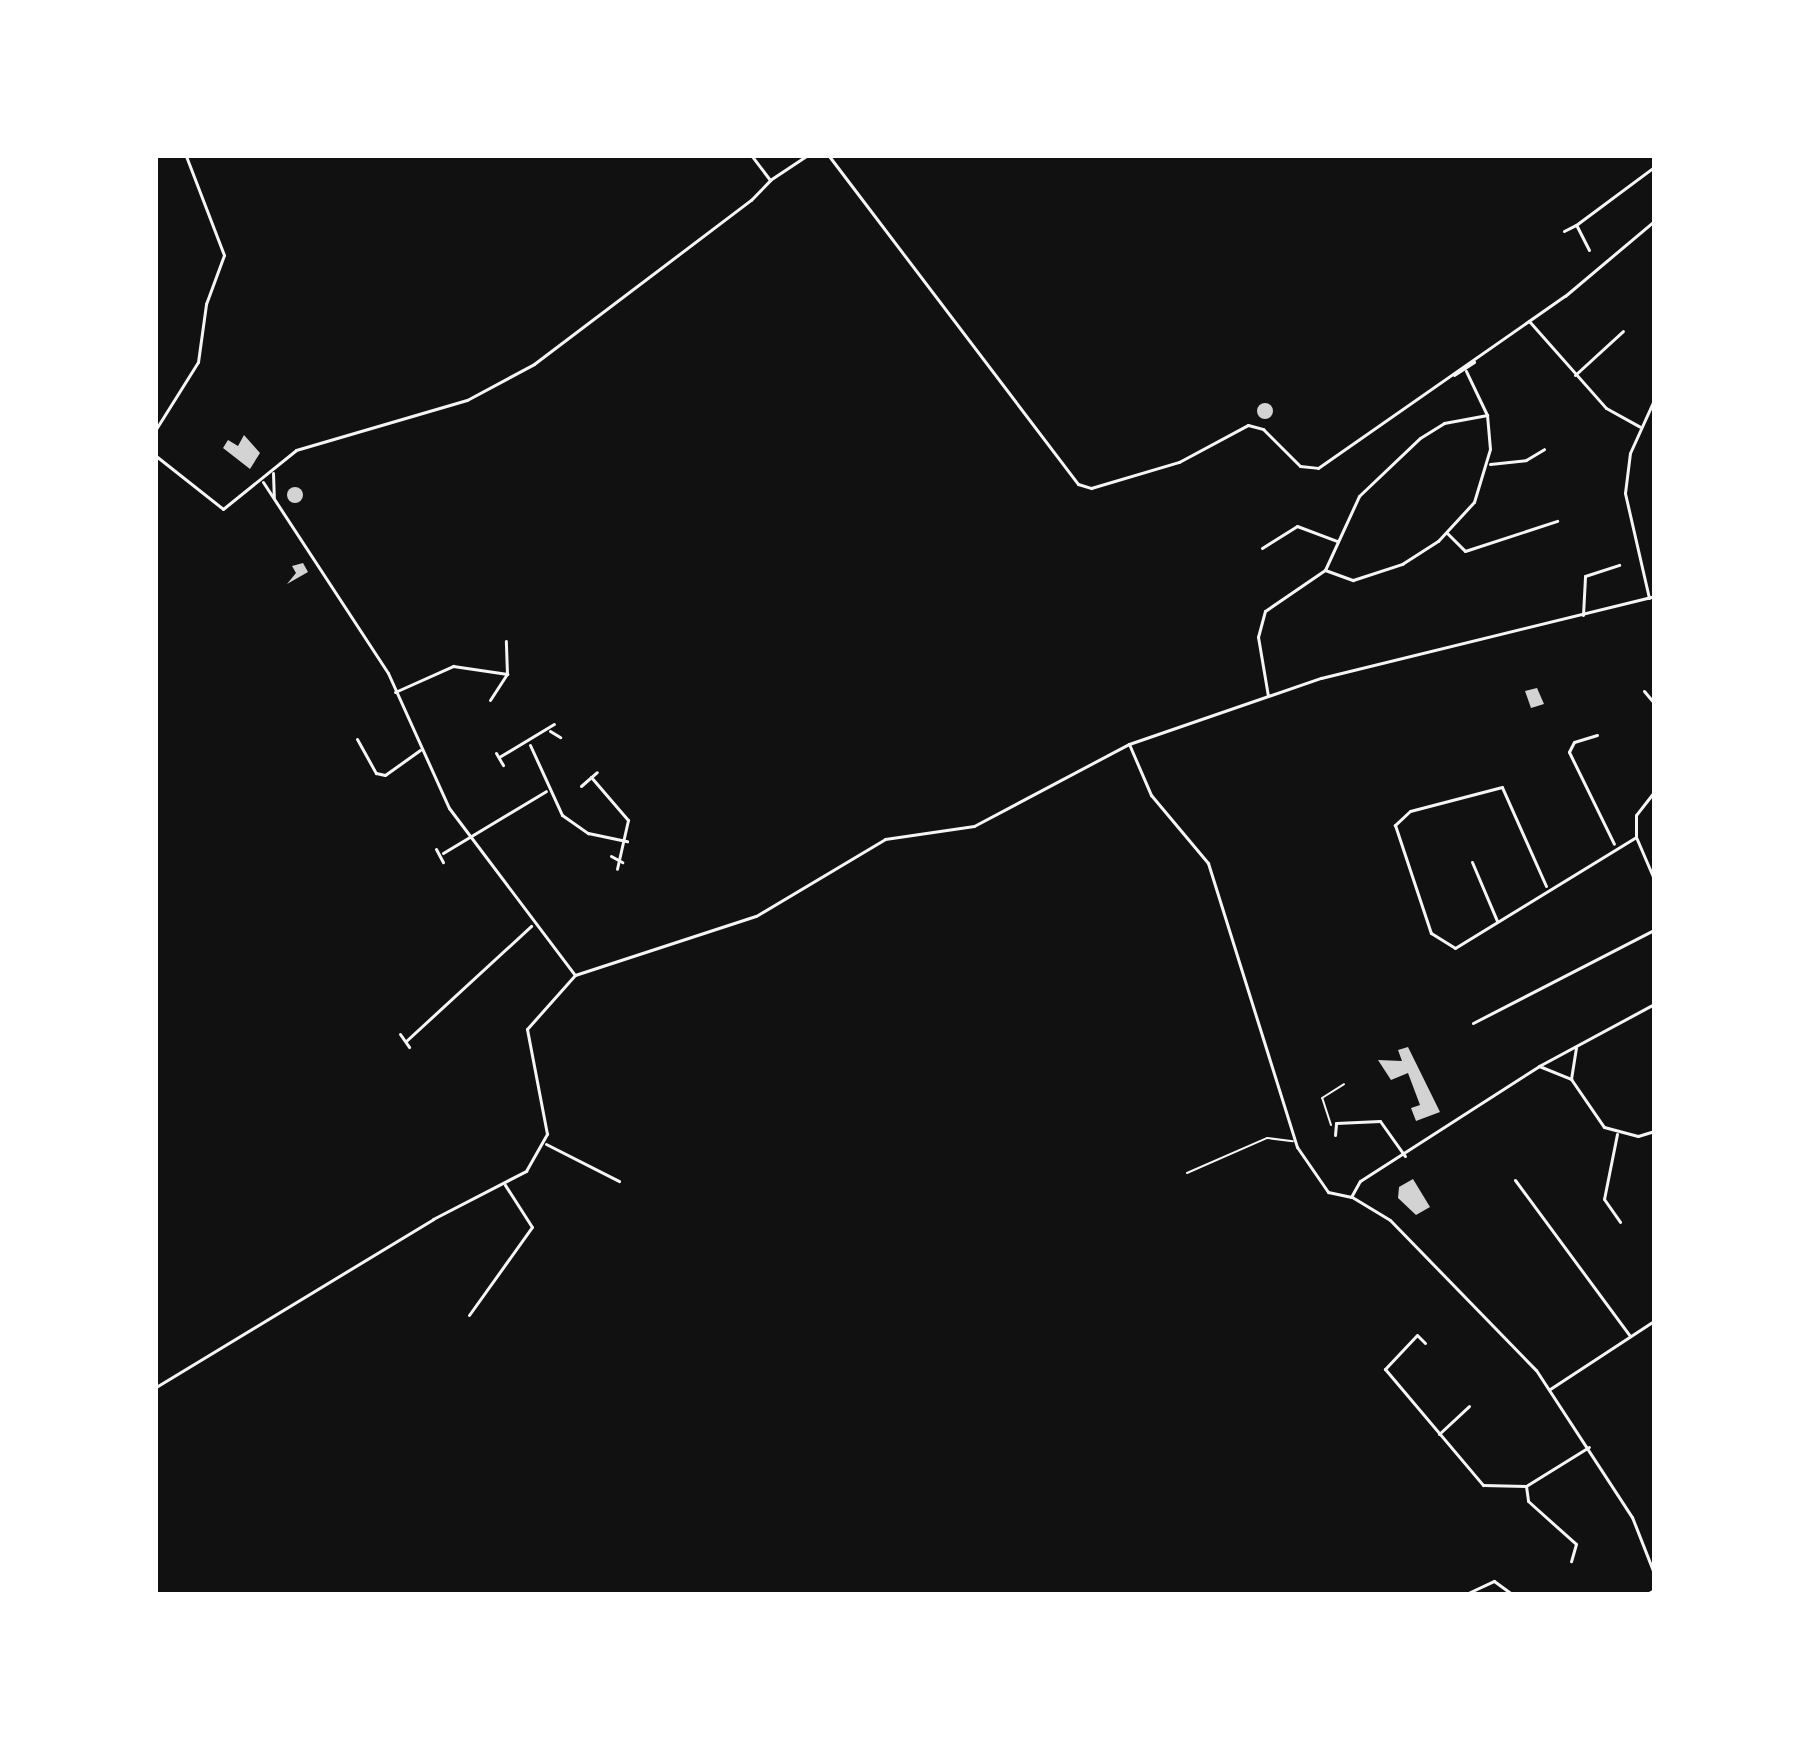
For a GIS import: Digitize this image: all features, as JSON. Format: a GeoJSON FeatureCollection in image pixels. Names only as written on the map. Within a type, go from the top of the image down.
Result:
{"type":"FeatureCollection","features":[{"type":"Feature","properties":{"kind":"street"},"geometry":{"type":"LineString","coordinates":[[156,429],[198,362],[206,304],[224,255],[186,156]]}},
{"type":"Feature","properties":{"kind":"street"},"geometry":{"type":"LineString","coordinates":[[752,156],[770,180]]}},
{"type":"Feature","properties":{"kind":"street"},"geometry":{"type":"LineString","coordinates":[[156,456],[223,509],[263,482],[296,450],[330,436],[435,412],[527,369],[770,180],[806,156]]}},
{"type":"Feature","properties":{"kind":"street"},"geometry":{"type":"LineString","coordinates":[[829,156],[1084,488],[1179,462],[1248,425],[1315,469],[1529,321],[1654,221]]}},
{"type":"Feature","properties":{"kind":"street"},"geometry":{"type":"LineString","coordinates":[[1564,231],[1654,167]]}},
{"type":"Feature","properties":{"kind":"street"},"geometry":{"type":"LineString","coordinates":[[1576,225],[1589,250]]}},
{"type":"Feature","properties":{"kind":"street"},"geometry":{"type":"LineString","coordinates":[[1529,321],[1606,408],[1639,426]]}},
{"type":"Feature","properties":{"kind":"street"},"geometry":{"type":"LineString","coordinates":[[1575,375],[1623,331]]}},
{"type":"Feature","properties":{"kind":"street"},"geometry":{"type":"LineString","coordinates":[[1454,375],[1466,371],[1474,362]]}},
{"type":"Feature","properties":{"kind":"street"},"geometry":{"type":"LineString","coordinates":[[1325,570],[1353,580],[1376,574],[1447,533],[1474,502],[1490,464],[1487,415],[1466,371]]}},
{"type":"Feature","properties":{"kind":"street"},"geometry":{"type":"LineString","coordinates":[[546,1144],[525,1036],[575,975],[756,916],[885,839],[974,826],[1129,744],[1268,696],[1652,597],[1625,509],[1639,426],[1654,400]]}},
{"type":"Feature","properties":{"kind":"street"},"geometry":{"type":"LineString","coordinates":[[1268,696],[1258,637],[1265,611],[1325,570],[1359,496],[1420,438],[1444,423],[1487,415]]}},
{"type":"Feature","properties":{"kind":"street"},"geometry":{"type":"LineString","coordinates":[[1490,464],[1526,460],[1544,449]]}},
{"type":"Feature","properties":{"kind":"street"},"geometry":{"type":"LineString","coordinates":[[273,473],[274,497]]}},
{"type":"Feature","properties":{"kind":"street"},"geometry":{"type":"LineString","coordinates":[[263,482],[395,692],[420,750],[471,838],[531,926],[575,975]]}},
{"type":"Feature","properties":{"kind":"street"},"geometry":{"type":"LineString","coordinates":[[1447,533],[1465,551],[1557,521]]}},
{"type":"Feature","properties":{"kind":"street"},"geometry":{"type":"LineString","coordinates":[[1262,548],[1289,527],[1337,541]]}},
{"type":"Feature","properties":{"kind":"street"},"geometry":{"type":"LineString","coordinates":[[1583,615],[1585,576],[1619,565]]}},
{"type":"Feature","properties":{"kind":"street"},"geometry":{"type":"LineString","coordinates":[[490,700],[507,674],[506,641]]}},
{"type":"Feature","properties":{"kind":"street"},"geometry":{"type":"LineString","coordinates":[[395,692],[453,666],[507,674]]}},
{"type":"Feature","properties":{"kind":"street"},"geometry":{"type":"LineString","coordinates":[[1644,691],[1652,702]]}},
{"type":"Feature","properties":{"kind":"street"},"geometry":{"type":"LineString","coordinates":[[1652,702],[1654,694]]}},
{"type":"Feature","properties":{"kind":"street"},"geometry":{"type":"LineString","coordinates":[[503,765],[497,755],[530,745],[550,731],[554,724]]}},
{"type":"Feature","properties":{"kind":"street"},"geometry":{"type":"LineString","coordinates":[[550,731],[560,737]]}},
{"type":"Feature","properties":{"kind":"street"},"geometry":{"type":"LineString","coordinates":[[1597,735],[1574,742],[1569,752],[1614,844]]}},
{"type":"Feature","properties":{"kind":"street"},"geometry":{"type":"LineString","coordinates":[[357,739],[376,773],[385,775],[420,750]]}},
{"type":"Feature","properties":{"kind":"street"},"geometry":{"type":"LineString","coordinates":[[1129,744],[1151,795],[1208,863],[1294,1141],[1328,1192],[1351,1197],[1390,1220],[1550,1389],[1632,1517],[1654,1573]]}},
{"type":"Feature","properties":{"kind":"street"},"geometry":{"type":"LineString","coordinates":[[530,745],[546,791],[576,826],[627,841]]}},
{"type":"Feature","properties":{"kind":"street"},"geometry":{"type":"LineString","coordinates":[[581,786],[597,772]]}},
{"type":"Feature","properties":{"kind":"street"},"geometry":{"type":"LineString","coordinates":[[591,777],[628,820],[627,841],[617,869]]}},
{"type":"Feature","properties":{"kind":"street"},"geometry":{"type":"LineString","coordinates":[[1546,886],[1502,787],[1400,816],[1393,838],[1439,943],[1463,948],[1546,886],[1599,861],[1614,844],[1636,837]]}},
{"type":"Feature","properties":{"kind":"street"},"geometry":{"type":"LineString","coordinates":[[443,853],[546,791]]}},
{"type":"Feature","properties":{"kind":"street"},"geometry":{"type":"LineString","coordinates":[[1654,792],[1636,815],[1636,837],[1654,879]]}},
{"type":"Feature","properties":{"kind":"street"},"geometry":{"type":"LineString","coordinates":[[436,849],[443,853]]}},
{"type":"Feature","properties":{"kind":"street"},"geometry":{"type":"LineString","coordinates":[[443,853],[443,862]]}},
{"type":"Feature","properties":{"kind":"street"},"geometry":{"type":"LineString","coordinates":[[611,856],[622,862]]}},
{"type":"Feature","properties":{"kind":"street"},"geometry":{"type":"LineString","coordinates":[[1472,862],[1497,921]]}},
{"type":"Feature","properties":{"kind":"street"},"geometry":{"type":"LineString","coordinates":[[406,1041],[531,926]]}},
{"type":"Feature","properties":{"kind":"street"},"geometry":{"type":"LineString","coordinates":[[1473,1023],[1563,974],[1654,930]]}},
{"type":"Feature","properties":{"kind":"street"},"geometry":{"type":"LineString","coordinates":[[1559,966],[1563,974]]}},
{"type":"Feature","properties":{"kind":"street"},"geometry":{"type":"LineString","coordinates":[[1351,1197],[1360,1181],[1405,1156],[1539,1066],[1654,1004]]}},
{"type":"Feature","properties":{"kind":"street"},"geometry":{"type":"LineString","coordinates":[[400,1034],[409,1047]]}},
{"type":"Feature","properties":{"kind":"street"},"geometry":{"type":"LineString","coordinates":[[1571,1079],[1577,1045]]}},
{"type":"Feature","properties":{"kind":"street"},"geometry":{"type":"LineString","coordinates":[[1539,1066],[1571,1079],[1591,1115],[1617,1134],[1654,1131]]}},
{"type":"Feature","properties":{"kind":"street"},"geometry":{"type":"LineString","coordinates":[[1335,1135],[1331,1125],[1380,1121],[1405,1156]]}},
{"type":"Feature","properties":{"kind":"street"},"geometry":{"type":"LineString","coordinates":[[1617,1134],[1604,1199],[1620,1222]]}},
{"type":"Feature","properties":{"kind":"street"},"geometry":{"type":"LineString","coordinates":[[546,1144],[619,1181]]}},
{"type":"Feature","properties":{"kind":"street"},"geometry":{"type":"LineString","coordinates":[[156,1387],[433,1219],[505,1185],[546,1144]]}},
{"type":"Feature","properties":{"kind":"street"},"geometry":{"type":"LineString","coordinates":[[1515,1180],[1630,1336]]}},
{"type":"Feature","properties":{"kind":"street"},"geometry":{"type":"LineString","coordinates":[[469,1315],[532,1227],[505,1185]]}},
{"type":"Feature","properties":{"kind":"street"},"geometry":{"type":"LineString","coordinates":[[1550,1389],[1654,1321]]}},
{"type":"Feature","properties":{"kind":"street"},"geometry":{"type":"LineString","coordinates":[[1425,1343],[1417,1335],[1385,1369],[1483,1485],[1526,1486],[1590,1447]]}},
{"type":"Feature","properties":{"kind":"street"},"geometry":{"type":"LineString","coordinates":[[1439,1434],[1469,1406]]}},
{"type":"Feature","properties":{"kind":"street"},"geometry":{"type":"LineString","coordinates":[[1526,1486],[1528,1501],[1576,1544],[1571,1561]]}},
{"type":"Feature","properties":{"kind":"street"},"geometry":{"type":"LineString","coordinates":[[1466,1594],[1494,1581],[1512,1594]]}},
{"type":"Feature","properties":{"kind":"street"},"geometry":{"type":"LineString","coordinates":[[1647,1594],[1654,1590]]}},
{"type":"Feature","properties":{"kind":"lane"},"geometry":{"type":"LineString","coordinates":[[1331,1125],[1322,1098],[1344,1084]]}},
{"type":"Feature","properties":{"kind":"lane"},"geometry":{"type":"LineString","coordinates":[[1187,1173],[1267,1138],[1294,1141]]}},
{"type":"Feature","properties":{"kind":"building"},"geometry":{"type":"Polygon","coordinates":[[[1262,403],[1268,403],[1273,411],[1271,417],[1262,419],[1257,414],[1257,408],[1262,403]]]}},
{"type":"Feature","properties":{"kind":"building"},"geometry":{"type":"Polygon","coordinates":[[[244,435],[260,453],[250,469],[223,448],[228,440],[238,446],[244,435]]]}},
{"type":"Feature","properties":{"kind":"building"},"geometry":{"type":"Polygon","coordinates":[[[292,487],[298,487],[303,495],[301,501],[292,503],[287,498],[287,492],[292,487]]]}},
{"type":"Feature","properties":{"kind":"building"},"geometry":{"type":"Polygon","coordinates":[[[303,563],[308,572],[287,584],[296,573],[292,566],[303,563]]]}},
{"type":"Feature","properties":{"kind":"building"},"geometry":{"type":"Polygon","coordinates":[[[1537,688],[1544,704],[1531,708],[1525,691],[1537,688]]]}},
{"type":"Feature","properties":{"kind":"building"},"geometry":{"type":"Polygon","coordinates":[[[1408,1047],[1440,1112],[1416,1121],[1411,1108],[1420,1105],[1408,1073],[1391,1080],[1378,1060],[1402,1061],[1398,1050],[1408,1047]]]}},
{"type":"Feature","properties":{"kind":"building"},"geometry":{"type":"Polygon","coordinates":[[[1413,1179],[1430,1207],[1416,1215],[1398,1198],[1399,1187],[1413,1179]]]}}]}
